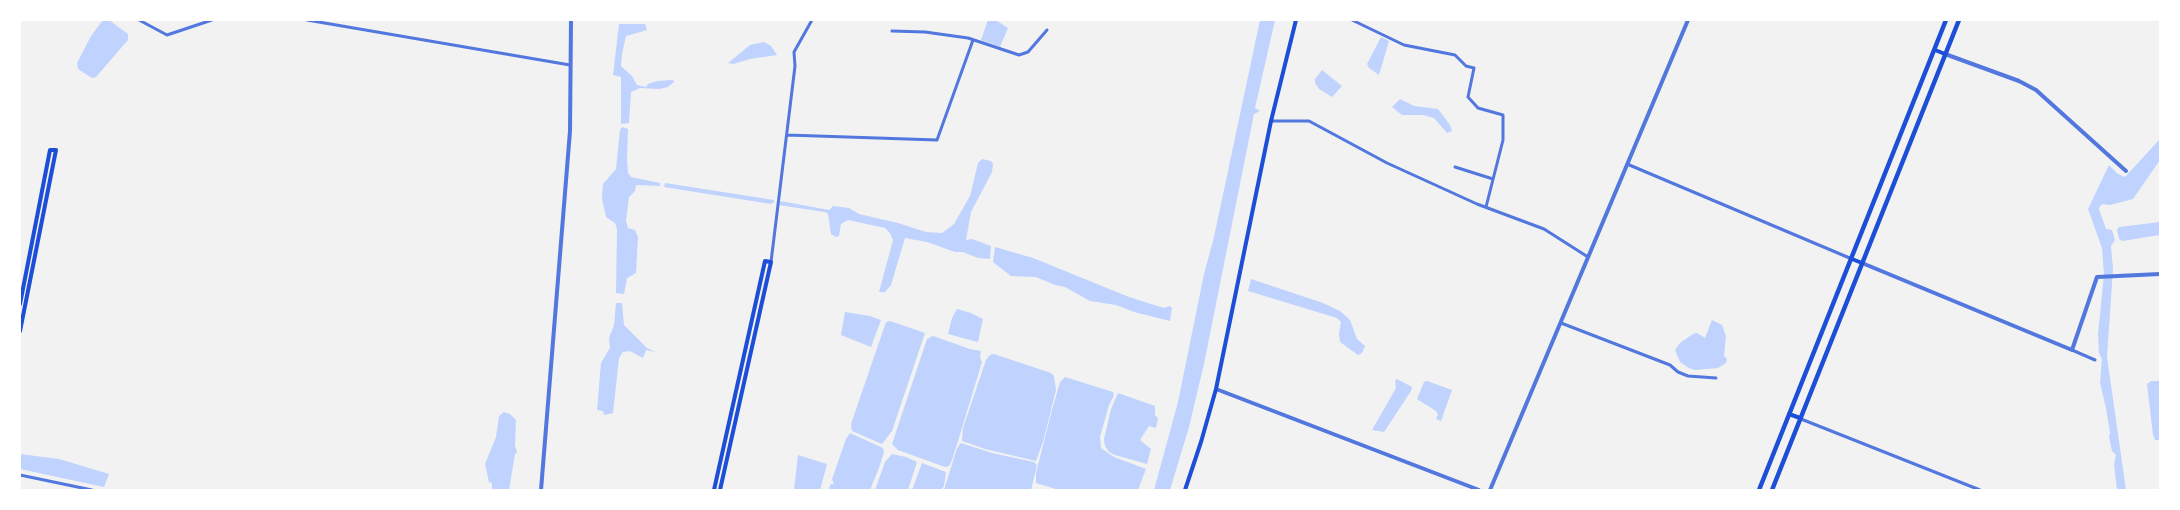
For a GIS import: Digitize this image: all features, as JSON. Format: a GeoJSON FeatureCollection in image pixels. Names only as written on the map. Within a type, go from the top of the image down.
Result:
{"type":"FeatureCollection","features":[{"type":"Feature","properties":{"kind":"main road"},"geometry":{"type":"LineString","coordinates":[[1185,490],[1216,389],[1270,121],[1296,20]]}},
{"type":"Feature","properties":{"kind":"main road"},"geometry":{"type":"LineString","coordinates":[[1759,490],[1946,20]]}},
{"type":"Feature","properties":{"kind":"main road"},"geometry":{"type":"LineString","coordinates":[[1772,490],[1959,20]]}},
{"type":"Feature","properties":{"kind":"main road"},"geometry":{"type":"LineString","coordinates":[[1935,50],[1945,54]]}},
{"type":"Feature","properties":{"kind":"main road"},"geometry":{"type":"LineString","coordinates":[[20,304],[50,150],[56,150],[20,332]]}},
{"type":"Feature","properties":{"kind":"main road"},"geometry":{"type":"LineString","coordinates":[[1852,259],[1862,263]]}},
{"type":"Feature","properties":{"kind":"main road"},"geometry":{"type":"LineString","coordinates":[[714,490],[765,261],[771,262],[720,490]]}},
{"type":"Feature","properties":{"kind":"main road"},"geometry":{"type":"LineString","coordinates":[[1789,414],[1800,418]]}},
{"type":"Feature","properties":{"kind":"street"},"geometry":{"type":"LineString","coordinates":[[139,20],[167,35],[212,20]]}},
{"type":"Feature","properties":{"kind":"street"},"geometry":{"type":"LineString","coordinates":[[307,20],[570,65]]}},
{"type":"Feature","properties":{"kind":"street"},"geometry":{"type":"LineString","coordinates":[[541,490],[570,131],[571,20]]}},
{"type":"Feature","properties":{"kind":"street"},"geometry":{"type":"LineString","coordinates":[[771,262],[795,66],[794,52],[813,20]]}},
{"type":"Feature","properties":{"kind":"street"},"geometry":{"type":"LineString","coordinates":[[1354,20],[1404,45],[1455,55],[1466,66],[1474,68],[1468,97],[1478,108],[1503,115],[1503,140],[1486,207]]}},
{"type":"Feature","properties":{"kind":"street"},"geometry":{"type":"LineString","coordinates":[[1490,490],[1688,20]]}},
{"type":"Feature","properties":{"kind":"street"},"geometry":{"type":"LineString","coordinates":[[892,31],[925,32],[973,40],[1007,52],[1024,54],[1047,30]]}},
{"type":"Feature","properties":{"kind":"street"},"geometry":{"type":"LineString","coordinates":[[787,135],[937,140],[973,40]]}},
{"type":"Feature","properties":{"kind":"street"},"geometry":{"type":"LineString","coordinates":[[1945,54],[2019,81],[2036,90],[2127,171]]}},
{"type":"Feature","properties":{"kind":"street"},"geometry":{"type":"LineString","coordinates":[[1270,121],[1309,121],[1387,164],[1486,207],[1544,229],[1588,257]]}},
{"type":"Feature","properties":{"kind":"street"},"geometry":{"type":"LineString","coordinates":[[1627,164],[1852,259]]}},
{"type":"Feature","properties":{"kind":"street"},"geometry":{"type":"LineString","coordinates":[[1455,167],[1493,179]]}},
{"type":"Feature","properties":{"kind":"street"},"geometry":{"type":"LineString","coordinates":[[1862,263],[2095,360]]}},
{"type":"Feature","properties":{"kind":"street"},"geometry":{"type":"LineString","coordinates":[[2072,350],[2097,277],[2160,274]]}},
{"type":"Feature","properties":{"kind":"street"},"geometry":{"type":"LineString","coordinates":[[1560,323],[1670,365],[1678,372],[1688,376],[1716,378]]}},
{"type":"Feature","properties":{"kind":"street"},"geometry":{"type":"LineString","coordinates":[[1216,389],[1479,490]]}},
{"type":"Feature","properties":{"kind":"street"},"geometry":{"type":"LineString","coordinates":[[1800,418],[1980,490]]}},
{"type":"Feature","properties":{"kind":"street"},"geometry":{"type":"LineString","coordinates":[[20,475],[92,490]]}},
{"type":"Feature","properties":{"kind":"water"},"geometry":{"type":"Polygon","coordinates":[[[103,20],[109,20],[128,34],[128,40],[96,77],[92,78],[78,69],[77,63],[91,36],[103,20]]]}},
{"type":"Feature","properties":{"kind":"water"},"geometry":{"type":"Polygon","coordinates":[[[988,20],[997,21],[1008,28],[1000,47],[981,40],[988,20]]]}},
{"type":"Feature","properties":{"kind":"water"},"geometry":{"type":"Polygon","coordinates":[[[1260,20],[1275,20],[1255,108],[1260,111],[1254,114],[1204,364],[1189,427],[1170,490],[1154,490],[1178,402],[1260,20]]]}},
{"type":"Feature","properties":{"kind":"water"},"geometry":{"type":"Polygon","coordinates":[[[619,24],[645,24],[647,30],[626,36],[622,54],[621,66],[632,76],[637,85],[646,87],[657,81],[673,80],[674,82],[668,87],[640,88],[631,92],[629,123],[621,124],[621,77],[613,75],[619,24]]]}},
{"type":"Feature","properties":{"kind":"water"},"geometry":{"type":"Polygon","coordinates":[[[1381,37],[1389,41],[1379,75],[1367,64],[1381,37]]]}},
{"type":"Feature","properties":{"kind":"water"},"geometry":{"type":"Polygon","coordinates":[[[764,42],[771,46],[777,55],[728,63],[750,45],[764,42]]]}},
{"type":"Feature","properties":{"kind":"water"},"geometry":{"type":"Polygon","coordinates":[[[1322,70],[1342,86],[1332,97],[1319,89],[1315,83],[1315,79],[1322,70]]]}},
{"type":"Feature","properties":{"kind":"water"},"geometry":{"type":"Polygon","coordinates":[[[1400,99],[1414,106],[1438,109],[1452,131],[1447,133],[1434,118],[1423,115],[1402,115],[1392,107],[1400,99]]]}},
{"type":"Feature","properties":{"kind":"water"},"geometry":{"type":"Polygon","coordinates":[[[622,127],[628,129],[628,173],[631,177],[660,183],[660,186],[636,185],[635,191],[629,197],[626,221],[628,228],[635,230],[638,237],[636,273],[627,278],[624,294],[616,293],[617,229],[615,223],[606,217],[602,199],[603,184],[616,169],[622,127]]]}},
{"type":"Feature","properties":{"kind":"water"},"geometry":{"type":"Polygon","coordinates":[[[2160,139],[2160,160],[2133,199],[2110,205],[2103,204],[2099,209],[2106,229],[2112,230],[2115,240],[2111,246],[2113,269],[2107,357],[2126,490],[2117,490],[2114,464],[2116,455],[2112,451],[2100,383],[2102,359],[2099,353],[2098,334],[2104,274],[2102,248],[2088,209],[2109,165],[2125,177],[2160,139]]]}},
{"type":"Feature","properties":{"kind":"water"},"geometry":{"type":"Polygon","coordinates":[[[982,159],[991,161],[992,172],[971,212],[966,240],[972,239],[991,246],[990,259],[978,258],[927,242],[905,238],[891,285],[885,292],[879,292],[893,240],[885,228],[848,220],[841,224],[839,236],[836,237],[831,234],[828,214],[825,212],[778,205],[781,201],[829,210],[833,206],[849,208],[859,214],[926,232],[942,233],[954,224],[970,196],[978,163],[982,159]]]}},
{"type":"Feature","properties":{"kind":"water"},"geometry":{"type":"Polygon","coordinates":[[[665,183],[774,200],[774,202],[771,204],[664,187],[665,183]]]}},
{"type":"Feature","properties":{"kind":"water"},"geometry":{"type":"Polygon","coordinates":[[[2160,222],[2160,235],[2122,241],[2119,239],[2117,230],[2119,227],[2160,222]]]}},
{"type":"Feature","properties":{"kind":"water"},"geometry":{"type":"Polygon","coordinates":[[[995,247],[1033,258],[1129,297],[1164,308],[1170,306],[1172,308],[1170,321],[1116,305],[1090,301],[1065,287],[1036,277],[1011,276],[993,262],[995,247]]]}},
{"type":"Feature","properties":{"kind":"water"},"geometry":{"type":"Polygon","coordinates":[[[1251,279],[1340,311],[1350,320],[1357,339],[1365,346],[1362,353],[1358,355],[1340,342],[1341,322],[1337,318],[1248,291],[1251,279]]]}},
{"type":"Feature","properties":{"kind":"water"},"geometry":{"type":"Polygon","coordinates":[[[616,303],[622,303],[624,325],[647,348],[656,352],[646,350],[643,358],[630,351],[623,352],[619,358],[613,413],[604,415],[603,411],[597,410],[601,363],[610,348],[609,338],[614,325],[616,303]]]}},
{"type":"Feature","properties":{"kind":"water"},"geometry":{"type":"Polygon","coordinates":[[[957,309],[983,319],[978,342],[948,334],[957,309]]]}},
{"type":"Feature","properties":{"kind":"water"},"geometry":{"type":"Polygon","coordinates":[[[845,312],[881,320],[871,347],[841,335],[845,312]]]}},
{"type":"Feature","properties":{"kind":"water"},"geometry":{"type":"Polygon","coordinates":[[[1712,320],[1722,325],[1726,336],[1724,356],[1727,359],[1726,363],[1718,368],[1695,370],[1689,368],[1680,362],[1675,350],[1680,343],[1693,334],[1697,333],[1705,338],[1712,320]]]}},
{"type":"Feature","properties":{"kind":"water"},"geometry":{"type":"Polygon","coordinates":[[[890,321],[925,333],[892,431],[882,444],[852,431],[851,424],[886,322],[890,321]]]}},
{"type":"Feature","properties":{"kind":"water"},"geometry":{"type":"Polygon","coordinates":[[[933,336],[981,351],[982,362],[958,441],[949,466],[945,467],[898,450],[892,444],[927,339],[933,336]]]}},
{"type":"Feature","properties":{"kind":"water"},"geometry":{"type":"Polygon","coordinates":[[[994,354],[1054,376],[1056,390],[1036,461],[962,441],[963,428],[986,360],[994,354]]]}},
{"type":"Feature","properties":{"kind":"water"},"geometry":{"type":"Polygon","coordinates":[[[1065,377],[1113,392],[1100,437],[1101,448],[1114,457],[1146,469],[1138,490],[1059,490],[1036,483],[1036,473],[1052,410],[1060,382],[1065,377]]]}},
{"type":"Feature","properties":{"kind":"water"},"geometry":{"type":"Polygon","coordinates":[[[1397,379],[1412,387],[1411,391],[1384,432],[1372,430],[1396,388],[1397,379]]]}},
{"type":"Feature","properties":{"kind":"water"},"geometry":{"type":"Polygon","coordinates":[[[2151,381],[2160,381],[2160,440],[2155,440],[2153,435],[2147,384],[2151,381]]]}},
{"type":"Feature","properties":{"kind":"water"},"geometry":{"type":"Polygon","coordinates":[[[1424,382],[1452,390],[1441,421],[1436,419],[1438,415],[1436,411],[1417,399],[1424,382]]]}},
{"type":"Feature","properties":{"kind":"water"},"geometry":{"type":"Polygon","coordinates":[[[1118,393],[1155,406],[1155,415],[1158,418],[1156,428],[1149,426],[1140,440],[1151,449],[1147,464],[1115,455],[1105,446],[1104,439],[1111,409],[1118,393]]]}},
{"type":"Feature","properties":{"kind":"water"},"geometry":{"type":"Polygon","coordinates":[[[504,412],[516,420],[517,453],[509,490],[492,490],[492,483],[489,482],[485,464],[496,437],[499,416],[504,412]]]}},
{"type":"Feature","properties":{"kind":"water"},"geometry":{"type":"Polygon","coordinates":[[[850,433],[883,448],[879,468],[870,490],[828,490],[831,484],[834,484],[832,479],[850,433]]]}},
{"type":"Feature","properties":{"kind":"water"},"geometry":{"type":"Polygon","coordinates":[[[961,443],[992,453],[1034,462],[1037,465],[1031,490],[944,490],[957,448],[961,443]]]}},
{"type":"Feature","properties":{"kind":"water"},"geometry":{"type":"Polygon","coordinates":[[[20,454],[59,459],[109,474],[104,487],[20,469],[20,454]]]}},
{"type":"Feature","properties":{"kind":"water"},"geometry":{"type":"Polygon","coordinates":[[[892,454],[917,462],[908,490],[875,490],[885,462],[892,454]]]}},
{"type":"Feature","properties":{"kind":"water"},"geometry":{"type":"Polygon","coordinates":[[[798,455],[827,464],[820,490],[794,490],[798,455]]]}},
{"type":"Feature","properties":{"kind":"water"},"geometry":{"type":"Polygon","coordinates":[[[922,463],[946,472],[944,486],[941,490],[912,490],[922,463]]]}}]}
